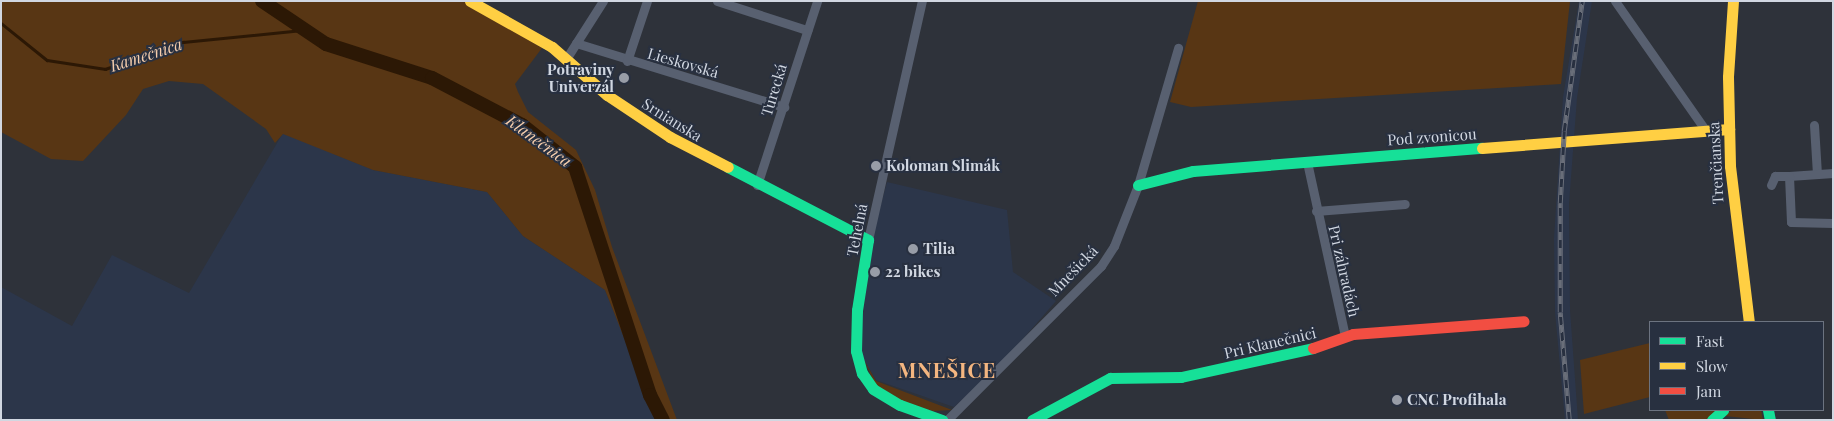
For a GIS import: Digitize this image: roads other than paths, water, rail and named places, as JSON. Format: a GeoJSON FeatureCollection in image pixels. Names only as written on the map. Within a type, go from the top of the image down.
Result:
{"type":"FeatureCollection","features":[{"type":"Feature","properties":{"kind":"street"},"geometry":{"type":"LineString","coordinates":[[566,59],[602,1]]}},
{"type":"Feature","properties":{"kind":"street"},"geometry":{"type":"LineString","coordinates":[[627,61],[647,1]]}},
{"type":"Feature","properties":{"kind":"street"},"geometry":{"type":"LineString","coordinates":[[717,1],[807,30]]}},
{"type":"Feature","properties":{"kind":"street","name":"Turecká"},"geometry":{"type":"LineString","coordinates":[[757,186],[817,1]]}},
{"type":"Feature","properties":{"kind":"street","name":"Tehelná"},"geometry":{"type":"LineString","coordinates":[[922,1],[868,240],[857,319],[856,351],[862,372],[873,389],[900,405],[942,420]]}},
{"type":"Feature","properties":{"kind":"street"},"geometry":{"type":"LineString","coordinates":[[1616,1],[1706,131]]}},
{"type":"Feature","properties":{"kind":"street","name":"Trenčianska"},"geometry":{"type":"LineString","coordinates":[[1733,1],[1729,129],[1738,252],[1749,321]]}},
{"type":"Feature","properties":{"kind":"street","name":"Srnianska"},"geometry":{"type":"LineString","coordinates":[[471,2],[566,59],[639,118],[757,186],[868,240]]}},
{"type":"Feature","properties":{"kind":"street","name":"Lieskovská"},"geometry":{"type":"LineString","coordinates":[[576,43],[627,61],[784,107]]}},
{"type":"Feature","properties":{"kind":"street","name":"Mnešická"},"geometry":{"type":"LineString","coordinates":[[947,420],[1101,266],[1128,216],[1178,48]]}},
{"type":"Feature","properties":{"kind":"street"},"geometry":{"type":"LineString","coordinates":[[1814,125],[1817,174]]}},
{"type":"Feature","properties":{"kind":"street","name":"Pod zvonicou"},"geometry":{"type":"LineString","coordinates":[[1138,185],[1168,175],[1307,162],[1729,129]]}},
{"type":"Feature","properties":{"kind":"street","name":"Pri záhradách"},"geometry":{"type":"LineString","coordinates":[[1307,162],[1316,211],[1345,337]]}},
{"type":"Feature","properties":{"kind":"street"},"geometry":{"type":"LineString","coordinates":[[1771,185],[1775,176],[1833,173]]}},
{"type":"Feature","properties":{"kind":"street"},"geometry":{"type":"LineString","coordinates":[[1789,176],[1791,222],[1833,223]]}},
{"type":"Feature","properties":{"kind":"street","name":"Pri záhradách"},"geometry":{"type":"LineString","coordinates":[[1316,211],[1405,204]]}},
{"type":"Feature","properties":{"kind":"street","name":"Pri Klanečnici"},"geometry":{"type":"LineString","coordinates":[[1032,420],[1110,378],[1165,380],[1301,353],[1345,337],[1524,322]]}},
{"type":"Feature","properties":{"kind":"street"},"geometry":{"type":"LineString","coordinates":[[1712,420],[1722,411]]}},
{"type":"Feature","properties":{"kind":"waterway","name":"Klanečnica"},"geometry":{"type":"LineString","coordinates":[[262,1],[326,44],[432,78],[522,125],[575,167],[650,395],[663,420]]}},
{"type":"Feature","properties":{"kind":"waterway","name":"Kamečnica"},"geometry":{"type":"LineString","coordinates":[[1,23],[47,60],[105,69],[183,42],[304,30]]}},
{"type":"Feature","properties":{"kind":"railway"},"geometry":{"type":"LineString","coordinates":[[1569,420],[1560,312],[1560,203],[1564,131],[1582,1]]}},
{"type":"Feature","properties":{"kind":"place","name":"Potraviny Univerzál"},"geometry":{"type":"Point","coordinates":[624,78]}},
{"type":"Feature","properties":{"kind":"place","name":"Koloman Slimák"},"geometry":{"type":"Point","coordinates":[876,166]}},
{"type":"Feature","properties":{"kind":"place","name":"Tilia"},"geometry":{"type":"Point","coordinates":[913,249]}},
{"type":"Feature","properties":{"kind":"place","name":"22 bikes"},"geometry":{"type":"Point","coordinates":[875,272]}},
{"type":"Feature","properties":{"kind":"place","name":"CNC Profihala"},"geometry":{"type":"Point","coordinates":[1397,400]}},
{"type":"Feature","properties":{"kind":"district","name":"MNEŠICE"},"geometry":{"type":"Point","coordinates":[947,369]}}]}
